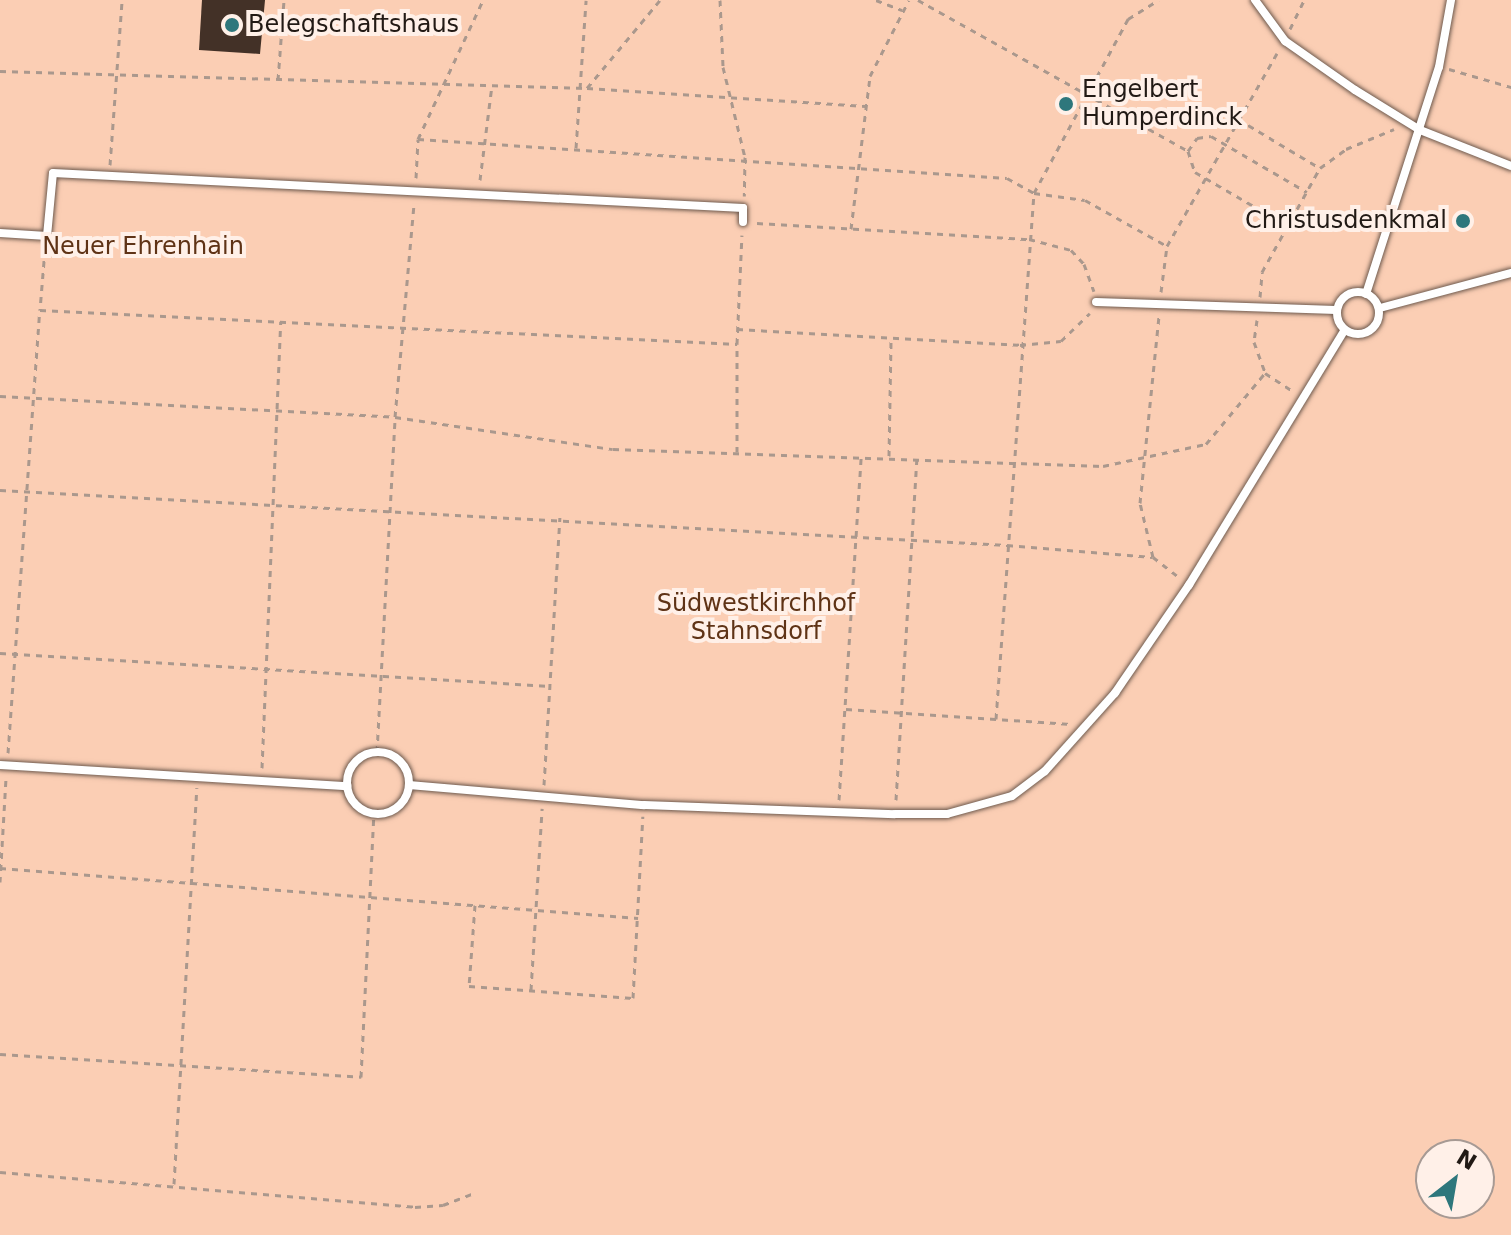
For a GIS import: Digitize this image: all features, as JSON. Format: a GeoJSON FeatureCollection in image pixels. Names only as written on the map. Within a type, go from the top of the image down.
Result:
{"type":"FeatureCollection","features":[{"type":"Feature","properties":{"kind":"lane"},"geometry":{"type":"LineString","coordinates":[[1255,0],[1285,41],[1408,124],[1511,166]]}},
{"type":"Feature","properties":{"kind":"lane"},"geometry":{"type":"LineString","coordinates":[[1366,294],[1439,67],[1451,0]]}},
{"type":"Feature","properties":{"kind":"lane"},"geometry":{"type":"LineString","coordinates":[[0,233],[47,236],[53,173],[743,208],[743,222]]}},
{"type":"Feature","properties":{"kind":"lane"},"geometry":{"type":"LineString","coordinates":[[1380,308],[1511,273]]}},
{"type":"Feature","properties":{"kind":"lane"},"geometry":{"type":"LineString","coordinates":[[1374,294],[1380,308],[1377,322],[1366,332],[1344,331],[1336,310],[1340,300],[1374,294]]}},
{"type":"Feature","properties":{"kind":"lane"},"geometry":{"type":"LineString","coordinates":[[1096,302],[1336,310]]}},
{"type":"Feature","properties":{"kind":"lane"},"geometry":{"type":"LineString","coordinates":[[409,785],[644,805],[895,814],[947,814],[1012,796],[1090,725],[1189,585],[1344,331]]}},
{"type":"Feature","properties":{"kind":"lane"},"geometry":{"type":"LineString","coordinates":[[377,752],[404,765],[409,785],[402,804],[374,814],[356,805],[347,786],[351,767],[377,752]]}},
{"type":"Feature","properties":{"kind":"lane"},"geometry":{"type":"LineString","coordinates":[[3,766],[347,786]]}},
{"type":"Feature","properties":{"kind":"path"},"geometry":{"type":"LineString","coordinates":[[109,177],[122,0]]}},
{"type":"Feature","properties":{"kind":"path"},"geometry":{"type":"LineString","coordinates":[[278,80],[284,0]]}},
{"type":"Feature","properties":{"kind":"path"},"geometry":{"type":"LineString","coordinates":[[377,752],[393,512],[395,417],[418,139],[441,84],[483,0]]}},
{"type":"Feature","properties":{"kind":"path"},"geometry":{"type":"LineString","coordinates":[[576,148],[586,0]]}},
{"type":"Feature","properties":{"kind":"path"},"geometry":{"type":"LineString","coordinates":[[587,88],[660,0]]}},
{"type":"Feature","properties":{"kind":"path"},"geometry":{"type":"LineString","coordinates":[[720,0],[729,96],[745,157],[743,208]]}},
{"type":"Feature","properties":{"kind":"path"},"geometry":{"type":"LineString","coordinates":[[876,0],[903,10]]}},
{"type":"Feature","properties":{"kind":"path"},"geometry":{"type":"LineString","coordinates":[[851,229],[870,76],[909,0]]}},
{"type":"Feature","properties":{"kind":"path"},"geometry":{"type":"LineString","coordinates":[[918,0],[1188,151],[1195,172],[1286,225]]}},
{"type":"Feature","properties":{"kind":"path"},"geometry":{"type":"LineString","coordinates":[[996,719],[1020,345],[1034,193],[1128,19],[1158,0]]}},
{"type":"Feature","properties":{"kind":"path"},"geometry":{"type":"LineString","coordinates":[[1153,557],[1140,503],[1167,246],[1285,41],[1304,0]]}},
{"type":"Feature","properties":{"kind":"path"},"geometry":{"type":"LineString","coordinates":[[1439,67],[1511,87]]}},
{"type":"Feature","properties":{"kind":"path"},"geometry":{"type":"LineString","coordinates":[[0,71],[587,88],[865,106]]}},
{"type":"Feature","properties":{"kind":"path"},"geometry":{"type":"LineString","coordinates":[[479,195],[492,85]]}},
{"type":"Feature","properties":{"kind":"path"},"geometry":{"type":"LineString","coordinates":[[1238,119],[1320,168]]}},
{"type":"Feature","properties":{"kind":"path"},"geometry":{"type":"LineString","coordinates":[[1303,398],[1265,373],[1254,342],[1262,272],[1320,168],[1346,149],[1408,124]]}},
{"type":"Feature","properties":{"kind":"path"},"geometry":{"type":"LineString","coordinates":[[1188,151],[1197,138],[1211,136],[1307,192]]}},
{"type":"Feature","properties":{"kind":"path"},"geometry":{"type":"LineString","coordinates":[[418,139],[745,157],[856,171],[1007,178],[1034,193],[1085,200],[1167,246]]}},
{"type":"Feature","properties":{"kind":"path"},"geometry":{"type":"LineString","coordinates":[[737,329],[1020,345],[1061,341],[1096,302],[1093,281],[1071,250],[1029,239],[743,222],[737,329],[737,453]]}},
{"type":"Feature","properties":{"kind":"path"},"geometry":{"type":"LineString","coordinates":[[0,882],[3,766],[16,654],[31,398],[47,236]]}},
{"type":"Feature","properties":{"kind":"path"},"geometry":{"type":"LineString","coordinates":[[40,310],[737,344]]}},
{"type":"Feature","properties":{"kind":"path"},"geometry":{"type":"LineString","coordinates":[[261,780],[281,321]]}},
{"type":"Feature","properties":{"kind":"path"},"geometry":{"type":"LineString","coordinates":[[889,456],[891,340]]}},
{"type":"Feature","properties":{"kind":"path"},"geometry":{"type":"LineString","coordinates":[[0,396],[395,417],[613,449],[889,456],[1103,466],[1206,444],[1265,373]]}},
{"type":"Feature","properties":{"kind":"path"},"geometry":{"type":"LineString","coordinates":[[837,812],[861,456]]}},
{"type":"Feature","properties":{"kind":"path"},"geometry":{"type":"LineString","coordinates":[[895,814],[917,457]]}},
{"type":"Feature","properties":{"kind":"path"},"geometry":{"type":"LineString","coordinates":[[0,490],[393,512],[560,517],[1007,545],[1153,557],[1189,585]]}},
{"type":"Feature","properties":{"kind":"path"},"geometry":{"type":"LineString","coordinates":[[531,990],[560,517]]}},
{"type":"Feature","properties":{"kind":"path"},"geometry":{"type":"LineString","coordinates":[[0,653],[383,673],[550,686]]}},
{"type":"Feature","properties":{"kind":"path"},"geometry":{"type":"LineString","coordinates":[[846,709],[1090,725]]}},
{"type":"Feature","properties":{"kind":"path"},"geometry":{"type":"LineString","coordinates":[[174,1184],[198,776]]}},
{"type":"Feature","properties":{"kind":"path"},"geometry":{"type":"LineString","coordinates":[[475,905],[469,986],[633,998],[644,805]]}},
{"type":"Feature","properties":{"kind":"path"},"geometry":{"type":"LineString","coordinates":[[0,1054],[361,1077],[374,814]]}},
{"type":"Feature","properties":{"kind":"path"},"geometry":{"type":"LineString","coordinates":[[0,868],[638,918]]}},
{"type":"Feature","properties":{"kind":"path"},"geometry":{"type":"LineString","coordinates":[[0,1172],[174,1184],[415,1207],[443,1205],[472,1194]]}},
{"type":"Feature","properties":{"kind":"green space","name":"Südwestkirchhof Stahnsdorf"},"geometry":{"type":"Polygon","coordinates":[[[0,0],[1511,0],[1511,1235],[0,1235],[0,0]]]}},
{"type":"Feature","properties":{"kind":"building","name":"Belegschaftshaus"},"geometry":{"type":"Polygon","coordinates":[[[202,0],[265,0],[260,54],[199,50],[202,0]]]}},
{"type":"Feature","properties":{"kind":"place","name":"Belegschaftshaus"},"geometry":{"type":"Point","coordinates":[232,25]}},
{"type":"Feature","properties":{"kind":"place","name":"Engelbert Humperdinck"},"geometry":{"type":"Point","coordinates":[1066,104]}},
{"type":"Feature","properties":{"kind":"place","name":"Christusdenkmal"},"geometry":{"type":"Point","coordinates":[1463,221]}},
{"type":"Feature","properties":{"kind":"park label","name":"Neuer Ehrenhain"},"geometry":{"type":"Point","coordinates":[143,247]}}]}
